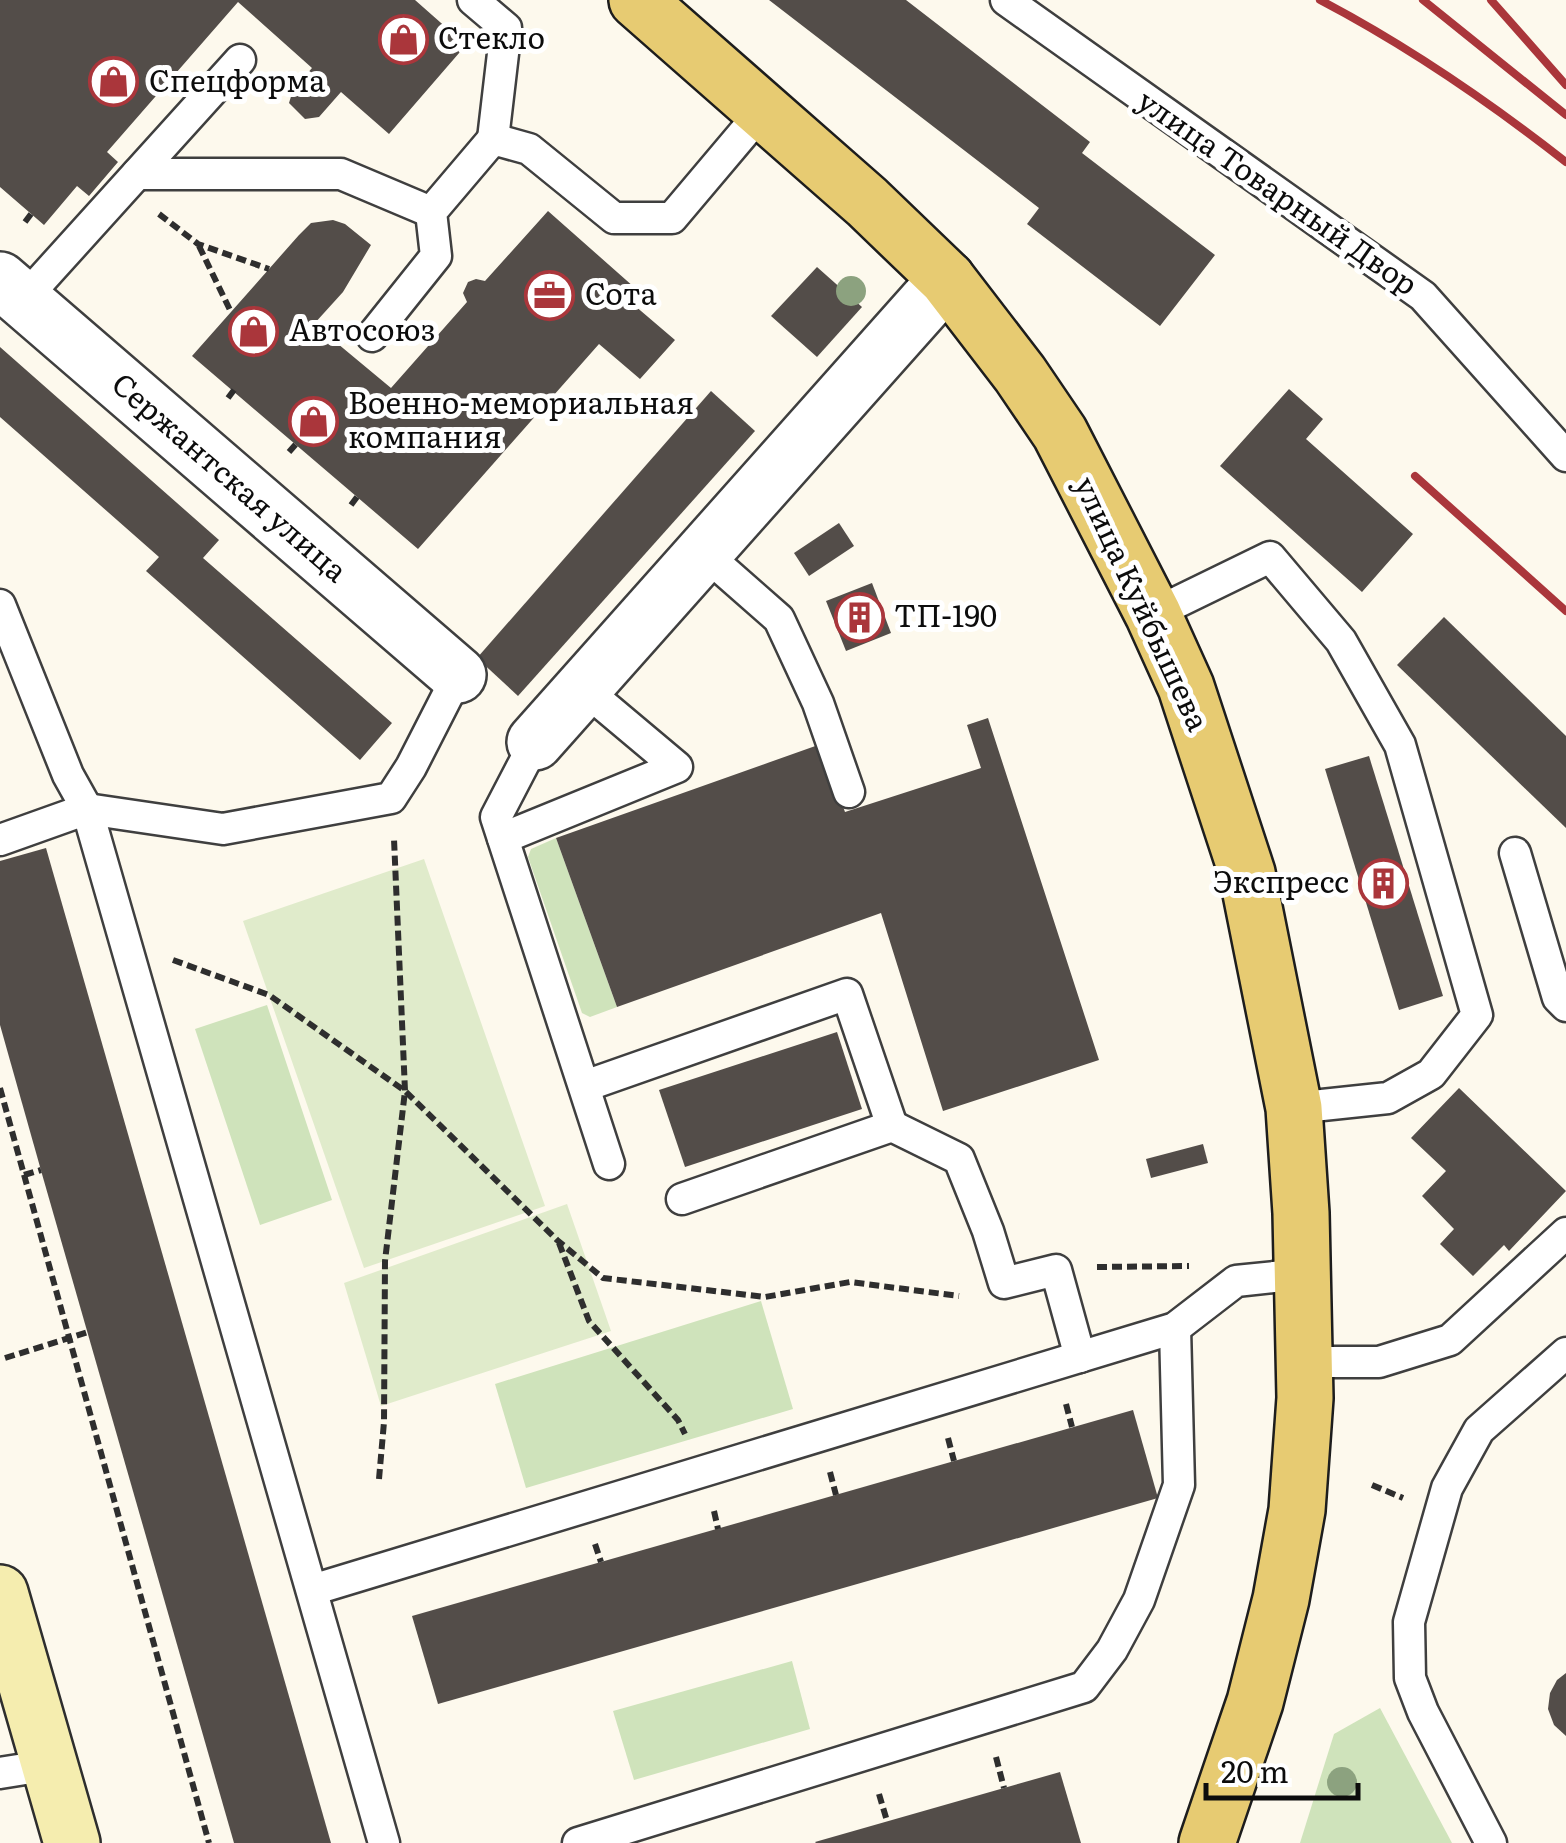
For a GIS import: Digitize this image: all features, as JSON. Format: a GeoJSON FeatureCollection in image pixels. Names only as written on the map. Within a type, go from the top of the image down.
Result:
{"type":"FeatureCollection","features":[{"type":"Feature","properties":{"kind":"main road","name":"улица Куйбышева"},"geometry":{"type":"LineString","coordinates":[[638,0],[947,279],[1020,374],[1060,433],[1186,687],[1247,873],[1294,1108],[1306,1362],[1297,1510],[1281,1598],[1255,1702],[1206,1843]]}},
{"type":"Feature","properties":{"kind":"main road"},"geometry":{"type":"LineString","coordinates":[[0,1593],[25,1769],[72,1843]]}},
{"type":"Feature","properties":{"kind":"street"},"geometry":{"type":"LineString","coordinates":[[534,742],[947,279]]}},
{"type":"Feature","properties":{"kind":"street","name":"Сержантская улица"},"geometry":{"type":"LineString","coordinates":[[11,290],[458,675]]}},
{"type":"Feature","properties":{"kind":"lane"},"geometry":{"type":"LineString","coordinates":[[372,336],[436,256],[431,212],[493,139],[506,28],[473,0]]}},
{"type":"Feature","properties":{"kind":"lane","name":"улица Товарный Двор"},"geometry":{"type":"LineString","coordinates":[[1006,0],[1423,296],[1566,456]]}},
{"type":"Feature","properties":{"kind":"lane"},"geometry":{"type":"LineString","coordinates":[[11,290],[131,181],[240,60]]}},
{"type":"Feature","properties":{"kind":"lane"},"geometry":{"type":"LineString","coordinates":[[493,139],[528,149],[614,218],[672,218],[764,110]]}},
{"type":"Feature","properties":{"kind":"lane"},"geometry":{"type":"LineString","coordinates":[[131,181],[341,174],[431,212]]}},
{"type":"Feature","properties":{"kind":"lane"},"geometry":{"type":"LineString","coordinates":[[704,553],[778,620],[818,703],[849,792]]}},
{"type":"Feature","properties":{"kind":"lane"},"geometry":{"type":"LineString","coordinates":[[1152,614],[1270,557],[1341,641],[1400,745],[1441,887],[1477,1015],[1430,1074],[1388,1098],[1294,1108]]}},
{"type":"Feature","properties":{"kind":"lane"},"geometry":{"type":"LineString","coordinates":[[0,605],[68,774],[87,810],[384,1843]]}},
{"type":"Feature","properties":{"kind":"lane"},"geometry":{"type":"LineString","coordinates":[[0,840],[87,810],[223,829],[391,798],[458,675]]}},
{"type":"Feature","properties":{"kind":"lane"},"geometry":{"type":"LineString","coordinates":[[503,838],[677,767],[583,688]]}},
{"type":"Feature","properties":{"kind":"lane"},"geometry":{"type":"LineString","coordinates":[[534,742],[496,816],[609,1164]]}},
{"type":"Feature","properties":{"kind":"lane"},"geometry":{"type":"LineString","coordinates":[[1515,854],[1558,998],[1566,1006]]}},
{"type":"Feature","properties":{"kind":"lane"},"geometry":{"type":"LineString","coordinates":[[585,1086],[847,994],[892,1126]]}},
{"type":"Feature","properties":{"kind":"lane"},"geometry":{"type":"LineString","coordinates":[[682,1199],[892,1126],[960,1159],[1004,1284],[1056,1270],[1080,1357]]}},
{"type":"Feature","properties":{"kind":"lane"},"geometry":{"type":"LineString","coordinates":[[1306,1362],[1379,1362],[1450,1340],[1566,1233]]}},
{"type":"Feature","properties":{"kind":"lane"},"geometry":{"type":"LineString","coordinates":[[312,1590],[1175,1328],[1236,1281],[1303,1274]]}},
{"type":"Feature","properties":{"kind":"lane"},"geometry":{"type":"LineString","coordinates":[[578,1843],[1084,1687],[1112,1650],[1139,1600],[1179,1485],[1175,1328]]}},
{"type":"Feature","properties":{"kind":"lane"},"geometry":{"type":"LineString","coordinates":[[1491,1843],[1423,1712],[1410,1678],[1409,1622],[1447,1488],[1479,1430],[1566,1354]]}},
{"type":"Feature","properties":{"kind":"path"},"geometry":{"type":"LineString","coordinates":[[131,181],[198,244],[230,312]]}},
{"type":"Feature","properties":{"kind":"path"},"geometry":{"type":"LineString","coordinates":[[25,222],[32,214]]}},
{"type":"Feature","properties":{"kind":"path"},"geometry":{"type":"LineString","coordinates":[[198,244],[269,269]]}},
{"type":"Feature","properties":{"kind":"path"},"geometry":{"type":"LineString","coordinates":[[228,398],[234,390]]}},
{"type":"Feature","properties":{"kind":"path"},"geometry":{"type":"LineString","coordinates":[[290,452],[296,444]]}},
{"type":"Feature","properties":{"kind":"path"},"geometry":{"type":"LineString","coordinates":[[351,505],[358,497]]}},
{"type":"Feature","properties":{"kind":"path"},"geometry":{"type":"LineString","coordinates":[[379,1479],[384,1422],[386,1261],[405,1091],[391,798]]}},
{"type":"Feature","properties":{"kind":"path"},"geometry":{"type":"LineString","coordinates":[[125,942],[268,995],[405,1091],[557,1240],[602,1278],[765,1297],[850,1282],[960,1296]]}},
{"type":"Feature","properties":{"kind":"path"},"geometry":{"type":"LineString","coordinates":[[0,1088],[209,1843]]}},
{"type":"Feature","properties":{"kind":"path"},"geometry":{"type":"LineString","coordinates":[[24,1175],[41,1170]]}},
{"type":"Feature","properties":{"kind":"path"},"geometry":{"type":"LineString","coordinates":[[557,1240],[589,1321],[678,1420],[704,1470]]}},
{"type":"Feature","properties":{"kind":"path"},"geometry":{"type":"LineString","coordinates":[[1056,1270],[1184,1264],[1236,1281]]}},
{"type":"Feature","properties":{"kind":"path"},"geometry":{"type":"LineString","coordinates":[[6,1358],[88,1332]]}},
{"type":"Feature","properties":{"kind":"green space"},"geometry":{"type":"Polygon","coordinates":[[[556,838],[617,1007],[590,1017],[582,1013],[528,857],[531,849],[556,838]]]}},
{"type":"Feature","properties":{"kind":"green space"},"geometry":{"type":"Polygon","coordinates":[[[424,859],[545,1206],[364,1268],[243,921],[424,859]]]}},
{"type":"Feature","properties":{"kind":"green space"},"geometry":{"type":"Polygon","coordinates":[[[267,1005],[332,1200],[260,1225],[195,1029],[267,1005]]]}},
{"type":"Feature","properties":{"kind":"green space"},"geometry":{"type":"Polygon","coordinates":[[[567,1204],[611,1331],[381,1406],[344,1283],[567,1204]]]}},
{"type":"Feature","properties":{"kind":"green space"},"geometry":{"type":"Polygon","coordinates":[[[761,1301],[793,1409],[526,1488],[495,1384],[761,1301]]]}},
{"type":"Feature","properties":{"kind":"green space"},"geometry":{"type":"Polygon","coordinates":[[[792,1661],[810,1729],[634,1780],[613,1711],[792,1661]]]}},
{"type":"Feature","properties":{"kind":"green space"},"geometry":{"type":"Polygon","coordinates":[[[1380,1708],[1452,1843],[1300,1843],[1334,1734],[1380,1708]]]}},
{"type":"Feature","properties":{"kind":"building"},"geometry":{"type":"Polygon","coordinates":[[[0,0],[415,0],[466,45],[389,134],[341,92],[319,117],[305,119],[289,103],[293,90],[312,68],[238,2],[107,152],[118,162],[89,196],[77,186],[44,225],[0,187],[0,0]]]}},
{"type":"Feature","properties":{"kind":"building"},"geometry":{"type":"Polygon","coordinates":[[[769,0],[906,0],[1090,142],[1082,153],[1215,255],[1160,326],[1027,224],[1039,208],[769,0]]]}},
{"type":"Feature","properties":{"kind":"building"},"geometry":{"type":"Polygon","coordinates":[[[548,211],[643,295],[634,305],[675,340],[640,379],[599,344],[418,549],[192,356],[311,223],[333,220],[345,224],[371,245],[343,292],[314,324],[391,388],[467,302],[463,293],[468,282],[485,281],[548,211]]]}},
{"type":"Feature","properties":{"kind":"building"},"geometry":{"type":"Polygon","coordinates":[[[817,267],[862,307],[817,357],[771,316],[817,267]]]}},
{"type":"Feature","properties":{"kind":"building"},"geometry":{"type":"Polygon","coordinates":[[[0,347],[219,540],[203,558],[392,723],[360,760],[146,571],[159,557],[0,417],[0,347]]]}},
{"type":"Feature","properties":{"kind":"building"},"geometry":{"type":"Polygon","coordinates":[[[1289,389],[1323,419],[1306,439],[1413,534],[1362,592],[1220,466],[1289,389]]]}},
{"type":"Feature","properties":{"kind":"building"},"geometry":{"type":"Polygon","coordinates":[[[711,391],[755,431],[518,696],[477,658],[711,391]]]}},
{"type":"Feature","properties":{"kind":"building"},"geometry":{"type":"Polygon","coordinates":[[[839,523],[854,546],[809,576],[794,553],[839,523]]]}},
{"type":"Feature","properties":{"kind":"building","name":"ТП-190"},"geometry":{"type":"Polygon","coordinates":[[[872,583],[891,633],[846,651],[826,601],[872,583]]]}},
{"type":"Feature","properties":{"kind":"building"},"geometry":{"type":"Polygon","coordinates":[[[1444,617],[1566,736],[1566,828],[1397,665],[1444,617]]]}},
{"type":"Feature","properties":{"kind":"building"},"geometry":{"type":"Polygon","coordinates":[[[988,718],[1099,1060],[943,1111],[881,913],[617,1007],[556,838],[821,744],[845,812],[981,768],[967,725],[988,718]]]}},
{"type":"Feature","properties":{"kind":"building","name":"Экспресс"},"geometry":{"type":"Polygon","coordinates":[[[1369,756],[1443,996],[1399,1010],[1325,769],[1369,756]]]}},
{"type":"Feature","properties":{"kind":"building"},"geometry":{"type":"Polygon","coordinates":[[[46,848],[331,1843],[234,1843],[44,1181],[0,1025],[0,861],[46,848]]]}},
{"type":"Feature","properties":{"kind":"building"},"geometry":{"type":"Polygon","coordinates":[[[837,1032],[862,1109],[685,1167],[659,1090],[837,1032]]]}},
{"type":"Feature","properties":{"kind":"building"},"geometry":{"type":"Polygon","coordinates":[[[1459,1088],[1566,1191],[1509,1251],[1504,1245],[1473,1276],[1440,1244],[1454,1229],[1422,1196],[1446,1171],[1411,1138],[1459,1088]]]}},
{"type":"Feature","properties":{"kind":"building"},"geometry":{"type":"Polygon","coordinates":[[[1203,1144],[1208,1163],[1151,1178],[1146,1159],[1203,1144]]]}},
{"type":"Feature","properties":{"kind":"building"},"geometry":{"type":"Polygon","coordinates":[[[1133,1410],[1158,1498],[438,1704],[412,1616],[1133,1410]]]}},
{"type":"Feature","properties":{"kind":"building"},"geometry":{"type":"Polygon","coordinates":[[[1566,1673],[1566,1736],[1554,1725],[1548,1709],[1550,1693],[1566,1673]]]}},
{"type":"Feature","properties":{"kind":"building"},"geometry":{"type":"Polygon","coordinates":[[[1060,1772],[1081,1843],[815,1842],[1060,1772]]]}},
{"type":"Feature","properties":{"kind":"railway"},"geometry":{"type":"LineString","coordinates":[[1320,0],[1447,75],[1566,162]]}},
{"type":"Feature","properties":{"kind":"railway"},"geometry":{"type":"LineString","coordinates":[[1423,0],[1566,115]]}},
{"type":"Feature","properties":{"kind":"railway"},"geometry":{"type":"LineString","coordinates":[[1491,0],[1566,85]]}},
{"type":"Feature","properties":{"kind":"railway"},"geometry":{"type":"LineString","coordinates":[[1415,476],[1566,611]]}},
{"type":"Feature","properties":{"kind":"place","name":"Стекло"},"geometry":{"type":"Point","coordinates":[403,39]}},
{"type":"Feature","properties":{"kind":"place","name":"Спецформа"},"geometry":{"type":"Point","coordinates":[114,82]}},
{"type":"Feature","properties":{"kind":"place","name":"Сота"},"geometry":{"type":"Point","coordinates":[550,295]}},
{"type":"Feature","properties":{"kind":"place","name":"Автосоюз"},"geometry":{"type":"Point","coordinates":[254,331]}},
{"type":"Feature","properties":{"kind":"place","name":"Военно-мемориальная компания"},"geometry":{"type":"Point","coordinates":[313,421]}},
{"type":"Feature","properties":{"kind":"place","name":"ТП-190"},"geometry":{"type":"Point","coordinates":[859,617]}},
{"type":"Feature","properties":{"kind":"place","name":"Экспресс"},"geometry":{"type":"Point","coordinates":[1384,883]}}]}
